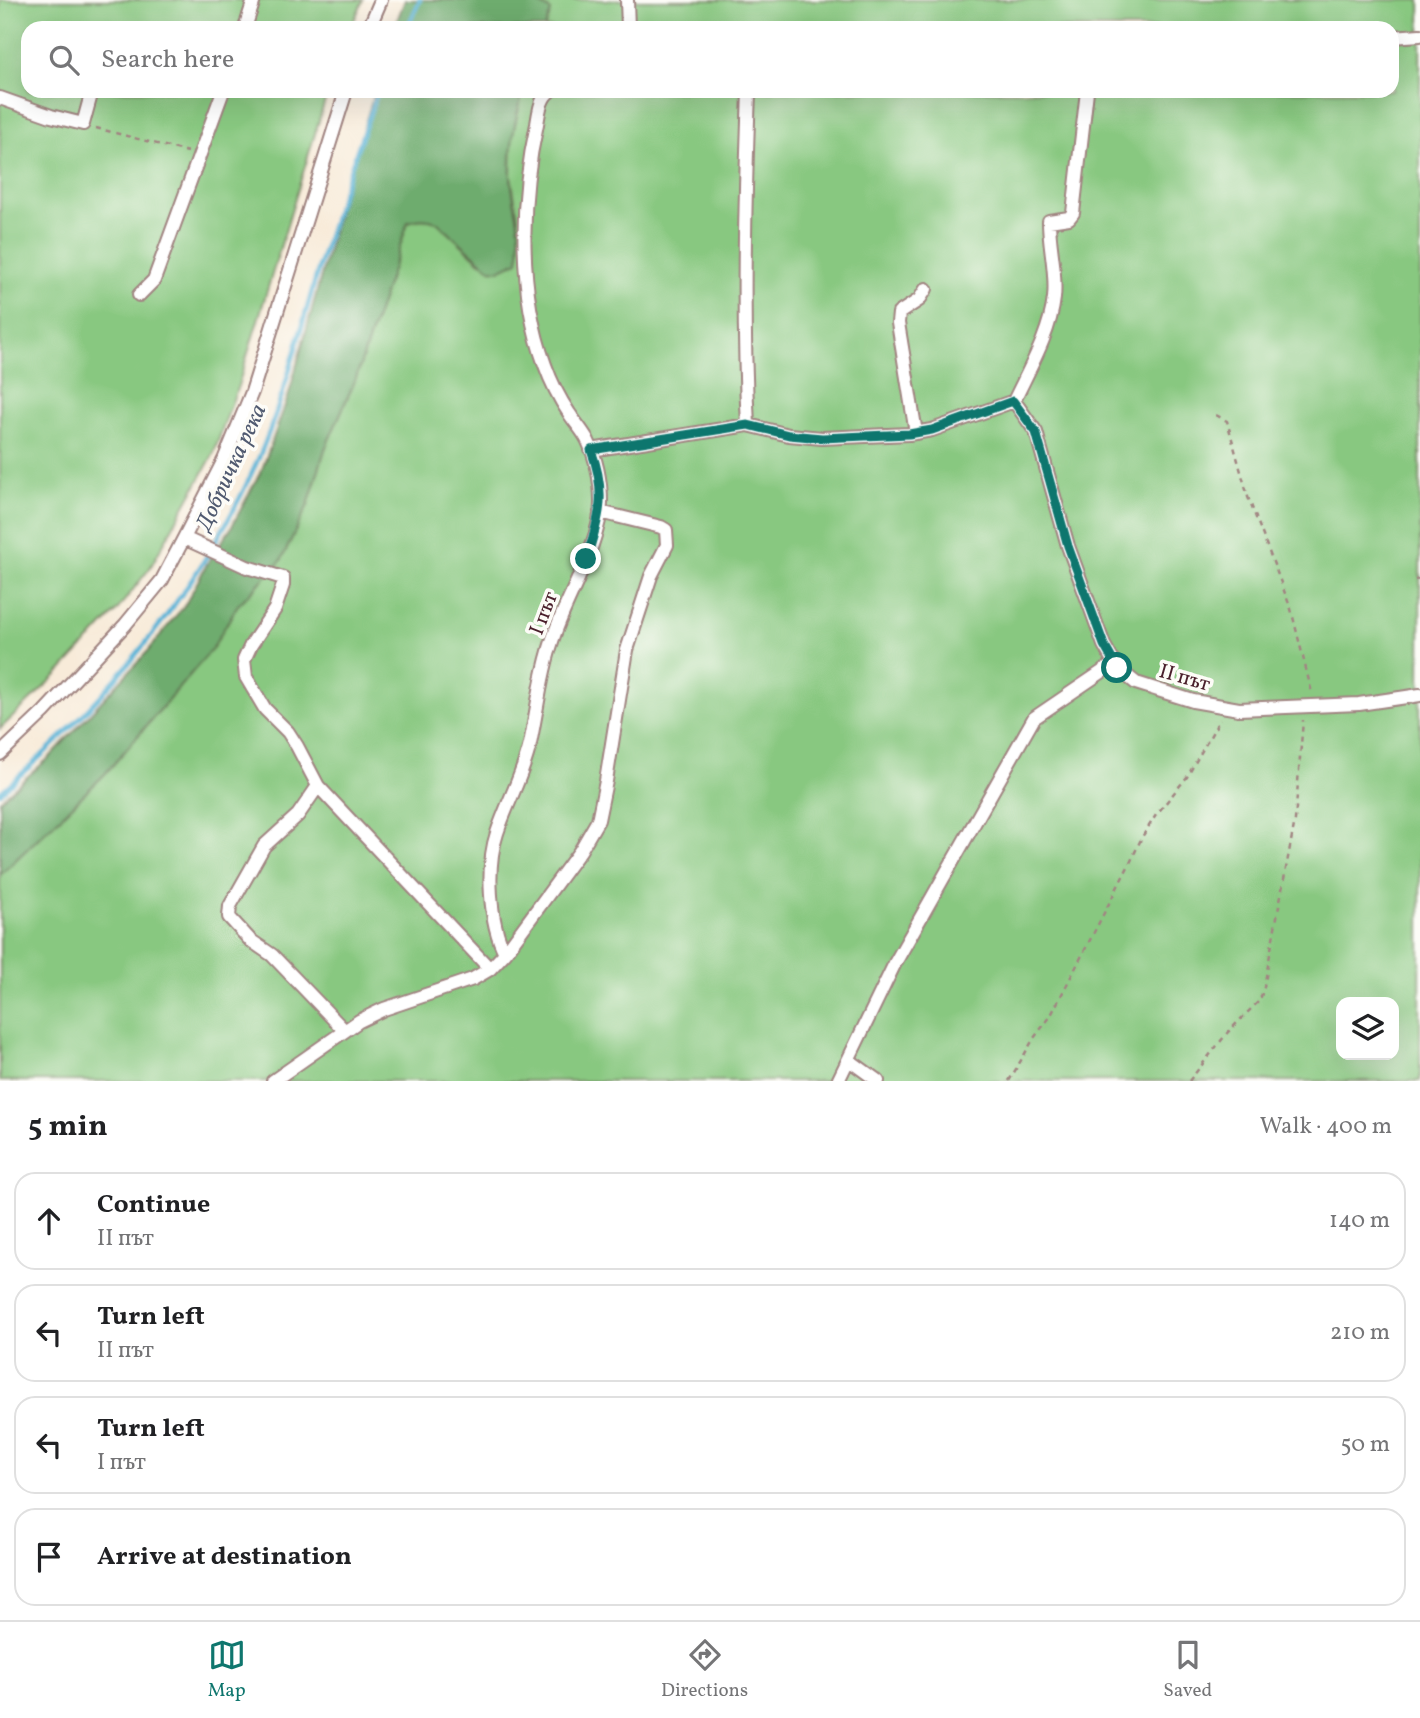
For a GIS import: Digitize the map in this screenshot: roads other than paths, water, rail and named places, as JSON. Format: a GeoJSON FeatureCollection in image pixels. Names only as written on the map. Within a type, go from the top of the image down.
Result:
{"type":"FeatureCollection","features":[{"type":"Feature","properties":{"kind":"street"},"geometry":{"type":"LineString","coordinates":[[247,21],[254,0]]}},
{"type":"Feature","properties":{"kind":"street"},"geometry":{"type":"LineString","coordinates":[[372,21],[381,0]]}},
{"type":"Feature","properties":{"kind":"street"},"geometry":{"type":"LineString","coordinates":[[627,0],[628,21]]}},
{"type":"Feature","properties":{"kind":"street"},"geometry":{"type":"LineString","coordinates":[[1399,36],[1420,35]]}},
{"type":"Feature","properties":{"kind":"street"},"geometry":{"type":"LineString","coordinates":[[0,98],[83,124],[90,98]]}},
{"type":"Feature","properties":{"kind":"street"},"geometry":{"type":"LineString","coordinates":[[139,295],[153,280],[220,98]]}},
{"type":"Feature","properties":{"kind":"street"},"geometry":{"type":"LineString","coordinates":[[0,754],[44,712],[125,625],[162,580],[224,460],[252,392],[344,98]]}},
{"type":"Feature","properties":{"kind":"street","name":"І път"},"geometry":{"type":"LineString","coordinates":[[505,953],[496,936],[492,905],[491,879],[496,835],[530,745],[542,674],[552,641],[586,559],[602,502],[591,450],[552,383],[537,339],[530,307],[526,184],[544,98]]}},
{"type":"Feature","properties":{"kind":"street"},"geometry":{"type":"LineString","coordinates":[[748,425],[744,356],[744,247],[749,98]]}},
{"type":"Feature","properties":{"kind":"street"},"geometry":{"type":"LineString","coordinates":[[591,450],[748,425],[789,435],[822,438],[916,433],[932,430],[1013,401],[1049,323],[1054,298],[1049,221],[1069,218],[1073,213],[1086,98]]}},
{"type":"Feature","properties":{"kind":"street"},"geometry":{"type":"LineString","coordinates":[[916,433],[903,359],[899,313],[919,300],[926,289]]}},
{"type":"Feature","properties":{"kind":"street","name":"ІІ път"},"geometry":{"type":"LineString","coordinates":[[1013,401],[1036,432],[1068,546],[1104,645],[1117,668],[1136,683],[1226,708],[1359,704],[1420,695]]}},
{"type":"Feature","properties":{"kind":"street"},"geometry":{"type":"LineString","coordinates":[[273,1081],[344,1030],[384,1009],[472,979],[490,969],[505,953],[580,851],[598,820],[627,650],[651,576],[667,545],[666,530],[661,527],[600,512]]}},
{"type":"Feature","properties":{"kind":"street"},"geometry":{"type":"LineString","coordinates":[[184,538],[241,564],[283,578],[275,609],[244,660],[246,677],[265,709],[292,739],[318,786],[490,969]]}},
{"type":"Feature","properties":{"kind":"street"},"geometry":{"type":"LineString","coordinates":[[838,1081],[895,963],[1034,718],[1115,663]]}},
{"type":"Feature","properties":{"kind":"street"},"geometry":{"type":"LineString","coordinates":[[318,786],[298,815],[264,846],[230,906],[229,917],[250,940],[272,955],[344,1030]]}},
{"type":"Feature","properties":{"kind":"street"},"geometry":{"type":"LineString","coordinates":[[849,1060],[878,1081]]}},
{"type":"Feature","properties":{"kind":"waterway","name":"Добричка река"},"geometry":{"type":"LineString","coordinates":[[410,21],[420,0]]}},
{"type":"Feature","properties":{"kind":"waterway","name":"Добричка река"},"geometry":{"type":"LineString","coordinates":[[0,793],[76,721],[146,642],[178,600],[233,511],[272,423],[317,272],[376,98]]}}]}
